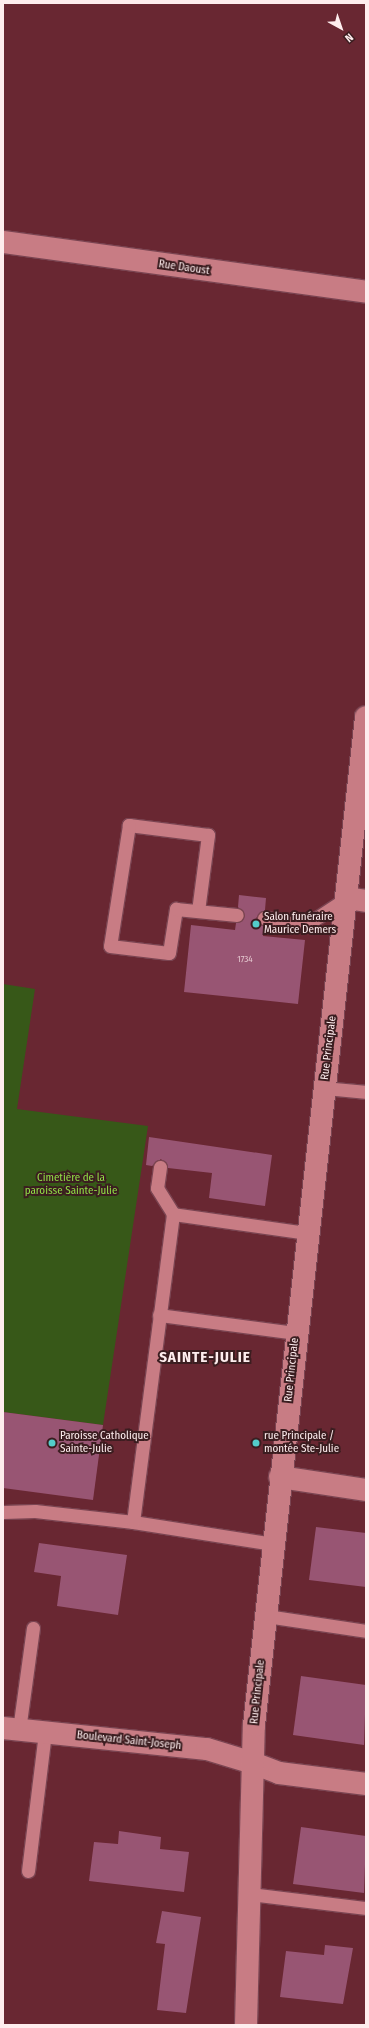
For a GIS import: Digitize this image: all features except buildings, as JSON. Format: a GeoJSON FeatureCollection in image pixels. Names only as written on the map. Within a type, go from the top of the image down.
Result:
{"type":"FeatureCollection","features":[{"type":"Feature","properties":{"kind":"street","name":"Rue Daoust"},"geometry":{"type":"LineString","coordinates":[[3,242],[366,292]]}},
{"type":"Feature","properties":{"kind":"street","name":"Rue Principale"},"geometry":{"type":"LineString","coordinates":[[246,2025],[253,1763],[266,1616],[280,1477],[324,1088],[356,900],[366,717]]}},
{"type":"Feature","properties":{"kind":"street"},"geometry":{"type":"LineString","coordinates":[[280,1477],[366,1490]]}},
{"type":"Feature","properties":{"kind":"street","name":"Boulevard Saint-Joseph"},"geometry":{"type":"LineString","coordinates":[[11,1729],[207,1749],[253,1763],[279,1773],[366,1784]]}},
{"type":"Feature","properties":{"kind":"lane"},"geometry":{"type":"LineString","coordinates":[[198,911],[208,835],[129,825],[110,946],[169,953],[176,909],[237,915]]}},
{"type":"Feature","properties":{"kind":"lane"},"geometry":{"type":"LineString","coordinates":[[264,918],[309,923],[356,900]]}},
{"type":"Feature","properties":{"kind":"lane"},"geometry":{"type":"LineString","coordinates":[[324,1088],[366,1092]]}},
{"type":"Feature","properties":{"kind":"lane"},"geometry":{"type":"LineString","coordinates":[[133,1522],[173,1214],[156,1188],[160,1167]]}},
{"type":"Feature","properties":{"kind":"lane"},"geometry":{"type":"LineString","coordinates":[[173,1214],[307,1233]]}},
{"type":"Feature","properties":{"kind":"lane"},"geometry":{"type":"LineString","coordinates":[[159,1315],[296,1333]]}},
{"type":"Feature","properties":{"kind":"lane"},"geometry":{"type":"LineString","coordinates":[[3,1512],[35,1511],[133,1522],[273,1544]]}},
{"type":"Feature","properties":{"kind":"lane"},"geometry":{"type":"LineString","coordinates":[[266,1616],[366,1630]]}},
{"type":"Feature","properties":{"kind":"lane"},"geometry":{"type":"LineString","coordinates":[[11,1729],[33,1628]]}},
{"type":"Feature","properties":{"kind":"lane"},"geometry":{"type":"LineString","coordinates":[[28,1871],[45,1732]]}},
{"type":"Feature","properties":{"kind":"lane"},"geometry":{"type":"LineString","coordinates":[[250,1894],[366,1908]]}},
{"type":"Feature","properties":{"kind":"green space","name":"Cimetière de la paroisse Sainte-Julie"},"geometry":{"type":"Polygon","coordinates":[[[3,984],[35,989],[17,1109],[148,1126],[103,1425],[3,1412],[3,984]]]}},
{"type":"Feature","properties":{"kind":"place","name":"Salon funéraire Maurice Demers"},"geometry":{"type":"Point","coordinates":[256,924]}},
{"type":"Feature","properties":{"kind":"place","name":"Paroisse Catholique Sainte-Julie"},"geometry":{"type":"Point","coordinates":[52,1443]}},
{"type":"Feature","properties":{"kind":"place","name":"rue Principale / montée Ste-Julie"},"geometry":{"type":"Point","coordinates":[256,1443]}},
{"type":"Feature","properties":{"kind":"district","name":"SAINTE-JULIE"},"geometry":{"type":"Point","coordinates":[205,1358]}}]}
